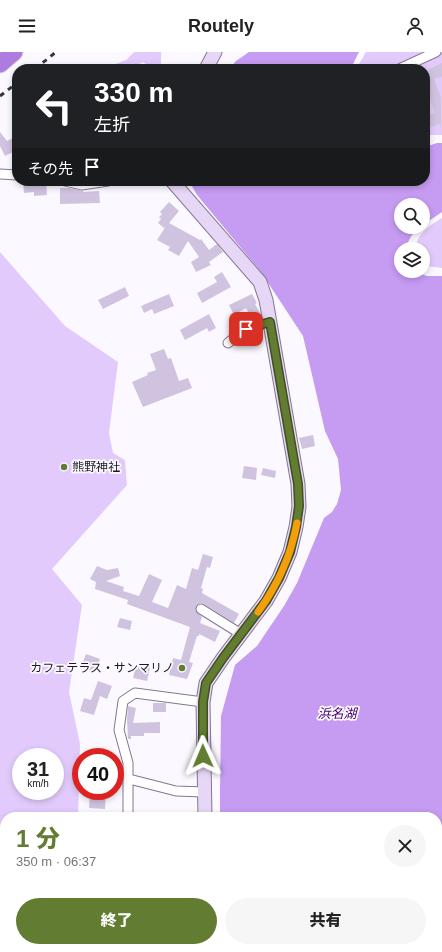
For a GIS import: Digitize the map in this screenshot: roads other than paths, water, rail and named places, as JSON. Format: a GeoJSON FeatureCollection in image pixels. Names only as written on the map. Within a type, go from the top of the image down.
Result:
{"type":"FeatureCollection","features":[{"type":"Feature","properties":{"kind":"highway"},"geometry":{"type":"LineString","coordinates":[[0,64],[14,52]]}},
{"type":"Feature","properties":{"kind":"street"},"geometry":{"type":"LineString","coordinates":[[209,64],[215,52]]}},
{"type":"Feature","properties":{"kind":"street"},"geometry":{"type":"LineString","coordinates":[[410,64],[436,52]]}},
{"type":"Feature","properties":{"kind":"street"},"geometry":{"type":"LineString","coordinates":[[0,174],[12,175]]}},
{"type":"Feature","properties":{"kind":"street"},"geometry":{"type":"LineString","coordinates":[[176,186],[260,282],[266,300],[270,322],[298,484],[299,506],[290,552],[279,578],[266,601],[206,683],[203,702],[205,812]]}},
{"type":"Feature","properties":{"kind":"street"},"geometry":{"type":"LineString","coordinates":[[228,343],[246,329],[270,322]]}},
{"type":"Feature","properties":{"kind":"street"},"geometry":{"type":"LineString","coordinates":[[200,609],[241,634]]}},
{"type":"Feature","properties":{"kind":"street"},"geometry":{"type":"LineString","coordinates":[[128,812],[128,764],[119,730],[123,701],[135,694],[203,702]]}},
{"type":"Feature","properties":{"kind":"street"},"geometry":{"type":"LineString","coordinates":[[129,779],[176,791],[204,792]]}},
{"type":"Feature","properties":{"kind":"water"},"geometry":{"type":"Polygon","coordinates":[[[249,52],[359,52],[353,64],[233,64],[249,52]]]}},
{"type":"Feature","properties":{"kind":"water","name":"浜名湖"},"geometry":{"type":"Polygon","coordinates":[[[442,143],[442,212],[430,220],[430,198],[394,198],[394,234],[413,234],[408,242],[394,242],[394,278],[430,278],[430,276],[442,276],[442,812],[220,812],[221,716],[235,665],[257,646],[284,606],[297,583],[324,518],[332,512],[337,504],[341,490],[338,459],[325,431],[303,336],[261,272],[197,195],[192,186],[430,186],[430,145],[442,143]]]}},
{"type":"Feature","properties":{"kind":"railway"},"geometry":{"type":"LineString","coordinates":[[41,64],[56,52]]}},
{"type":"Feature","properties":{"kind":"railway"},"geometry":{"type":"LineString","coordinates":[[0,96],[12,87]]}},
{"type":"Feature","properties":{"kind":"place","name":"熊野神社"},"geometry":{"type":"Point","coordinates":[64,467]}},
{"type":"Feature","properties":{"kind":"place","name":"カフェテラス・サンマリノ"},"geometry":{"type":"Point","coordinates":[182,668]}}]}
